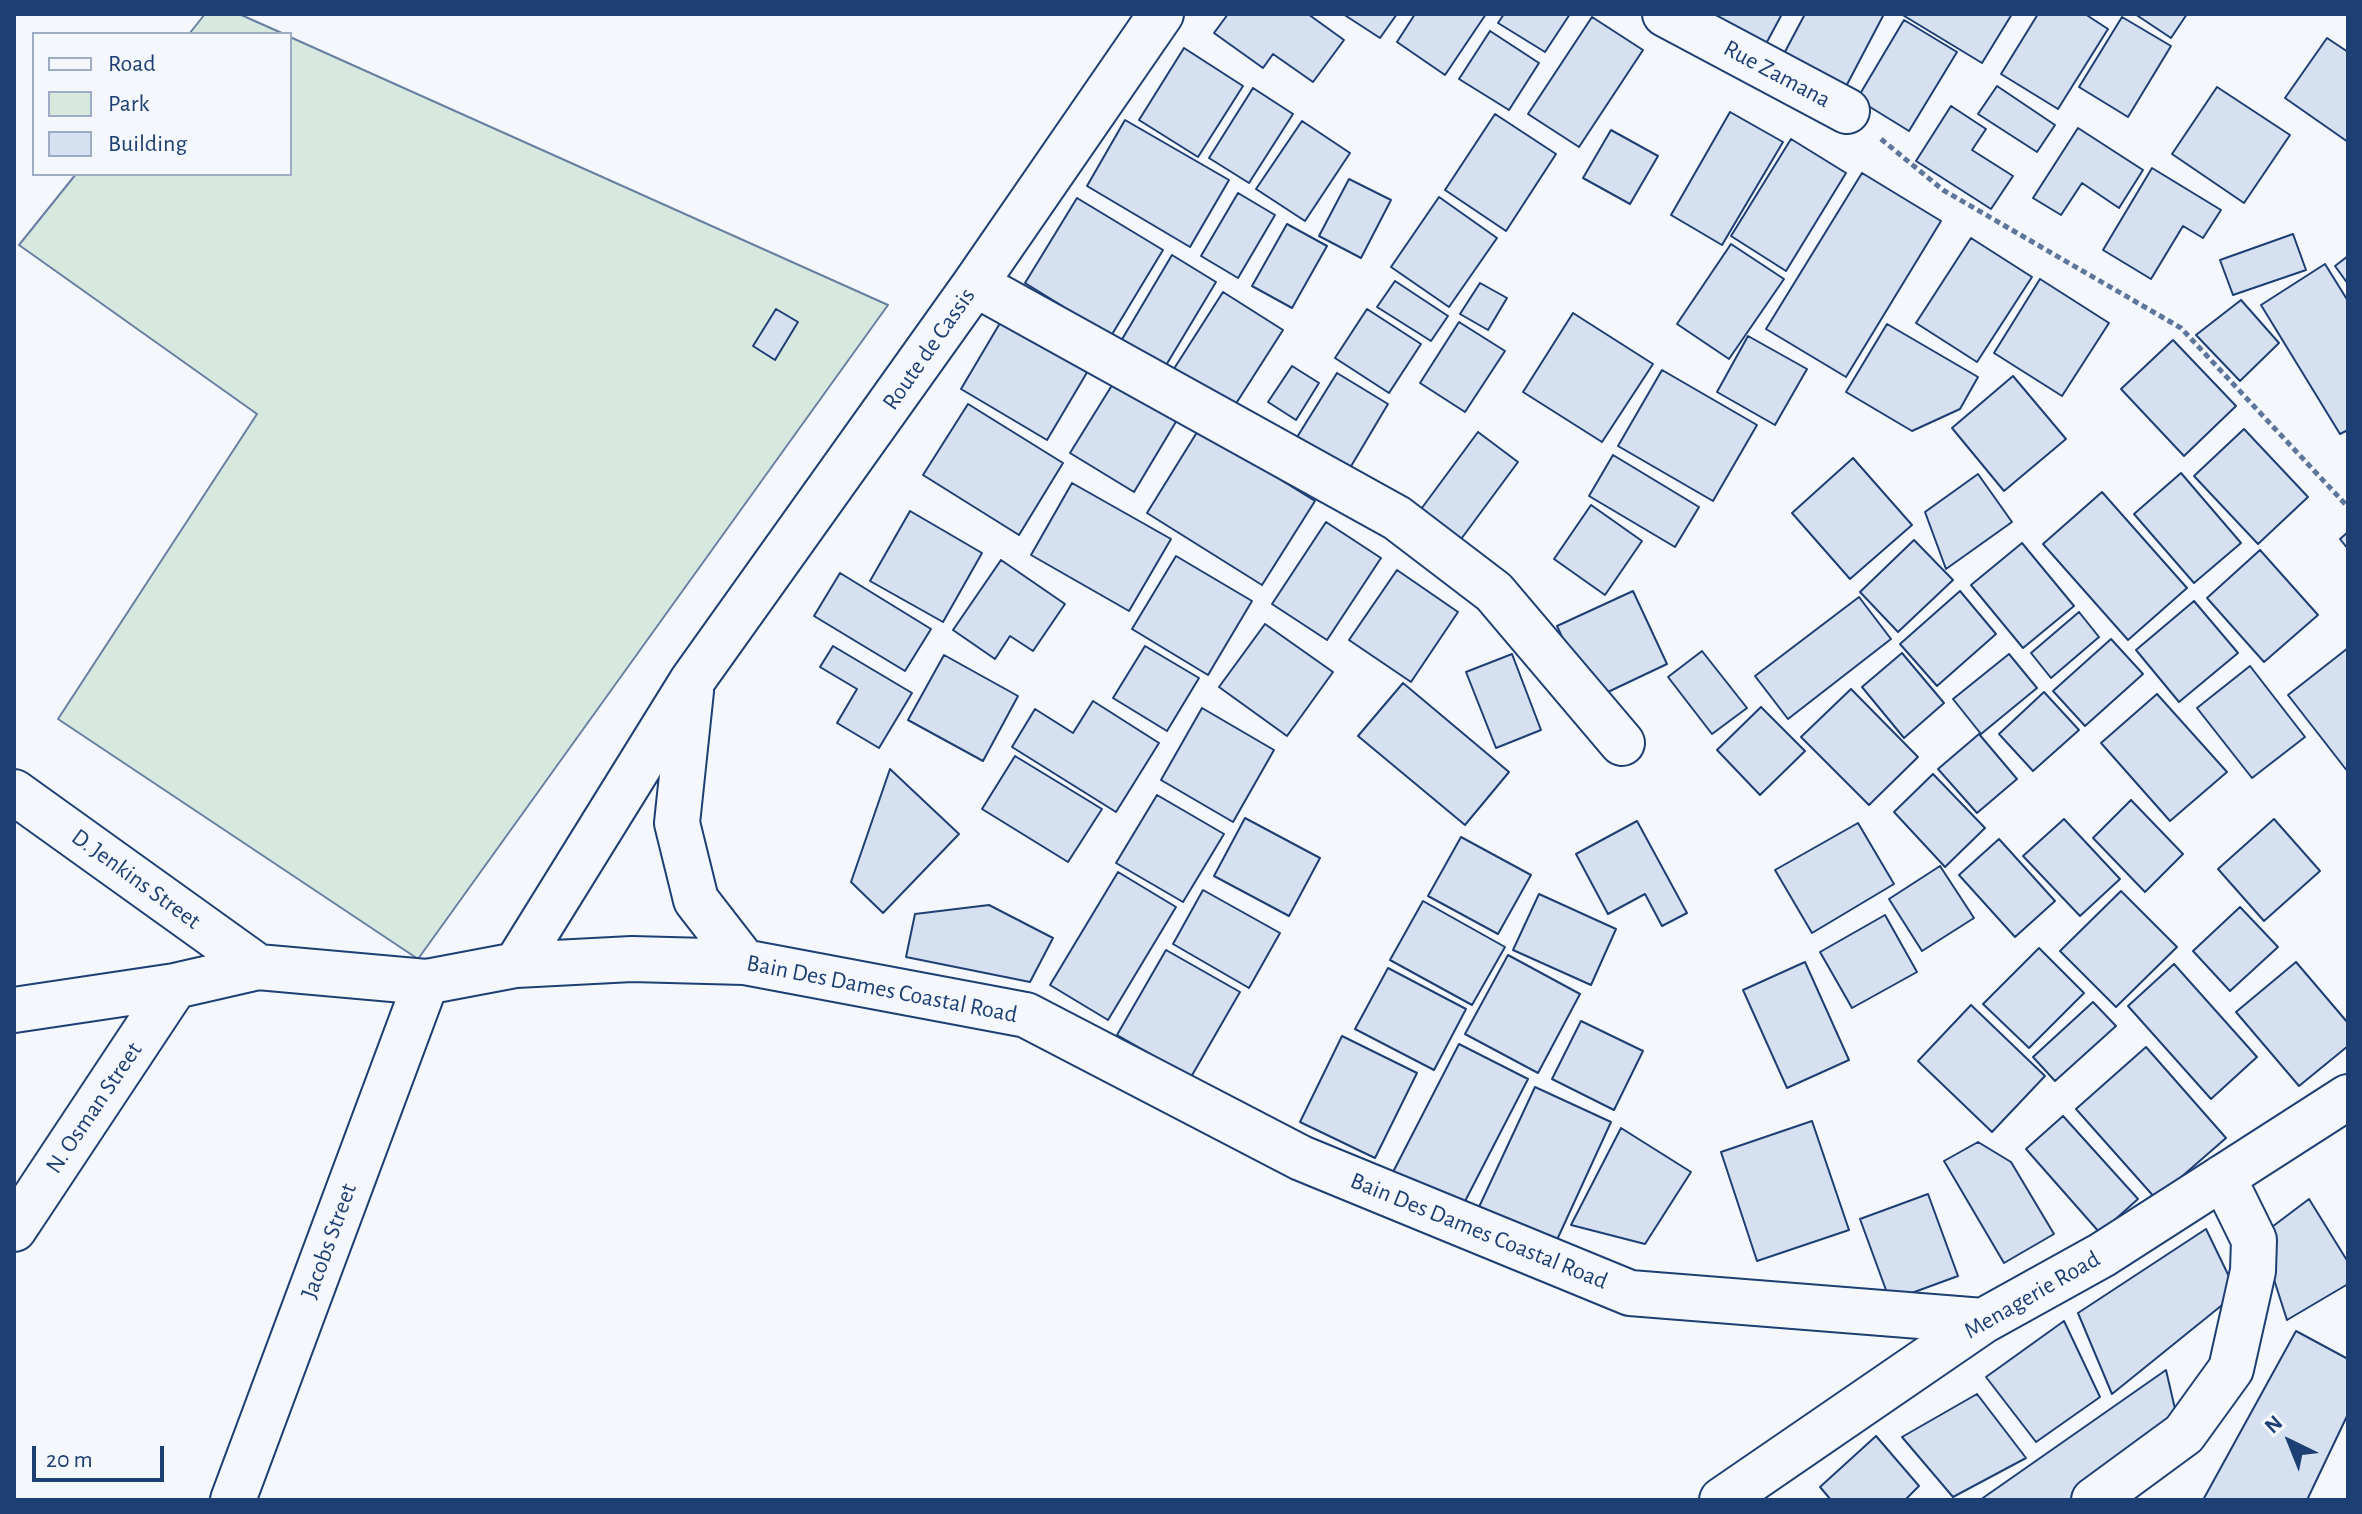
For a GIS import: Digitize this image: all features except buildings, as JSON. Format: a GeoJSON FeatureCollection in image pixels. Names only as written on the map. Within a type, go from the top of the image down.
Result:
{"type":"FeatureCollection","features":[{"type":"Feature","properties":{"kind":"street","name":"Route de Cassis"},"geometry":{"type":"LineString","coordinates":[[516,965],[692,681],[975,284],[1161,14]]}},
{"type":"Feature","properties":{"kind":"street","name":"Rue Zamana"},"geometry":{"type":"LineString","coordinates":[[1665,14],[1847,111]]}},
{"type":"Feature","properties":{"kind":"street"},"geometry":{"type":"LineString","coordinates":[[975,284],[1397,518],[1494,592],[1622,743]]}},
{"type":"Feature","properties":{"kind":"street"},"geometry":{"type":"LineString","coordinates":[[692,681],[677,823],[696,900],[744,962]]}},
{"type":"Feature","properties":{"kind":"street","name":"D. Jenkins Street"},"geometry":{"type":"LineString","coordinates":[[14,792],[258,967]]}},
{"type":"Feature","properties":{"kind":"street","name":"Bain Des Dames Coastal Road"},"geometry":{"type":"LineString","coordinates":[[14,1010],[175,986],[258,967],[426,982],[516,965],[632,959],[744,962],[1026,1015],[1301,1158],[1630,1293],[1983,1321]]}},
{"type":"Feature","properties":{"kind":"street","name":"Jacobs Street"},"geometry":{"type":"LineString","coordinates":[[233,1500],[426,982]]}},
{"type":"Feature","properties":{"kind":"street","name":"N. Osman Street"},"geometry":{"type":"LineString","coordinates":[[14,1229],[175,986]]}},
{"type":"Feature","properties":{"kind":"street","name":"Menagerie Road"},"geometry":{"type":"LineString","coordinates":[[1722,1500],[1983,1321],[2102,1255],[2348,1097]]}},
{"type":"Feature","properties":{"kind":"street"},"geometry":{"type":"LineString","coordinates":[[2094,1500],[2184,1434],[2231,1369],[2253,1271],[2254,1240],[2223,1177]]}},
{"type":"Feature","properties":{"kind":"path"},"geometry":{"type":"LineString","coordinates":[[1847,111],[1943,190],[2181,328],[2348,507]]}},
{"type":"Feature","properties":{"kind":"green space"},"geometry":{"type":"Polygon","coordinates":[[[205,14],[239,14],[280,32],[191,32],[205,14]]]}},
{"type":"Feature","properties":{"kind":"green space"},"geometry":{"type":"Polygon","coordinates":[[[292,38],[888,305],[418,959],[58,719],[257,414],[19,245],[74,176],[292,176],[292,38]]]}}]}
